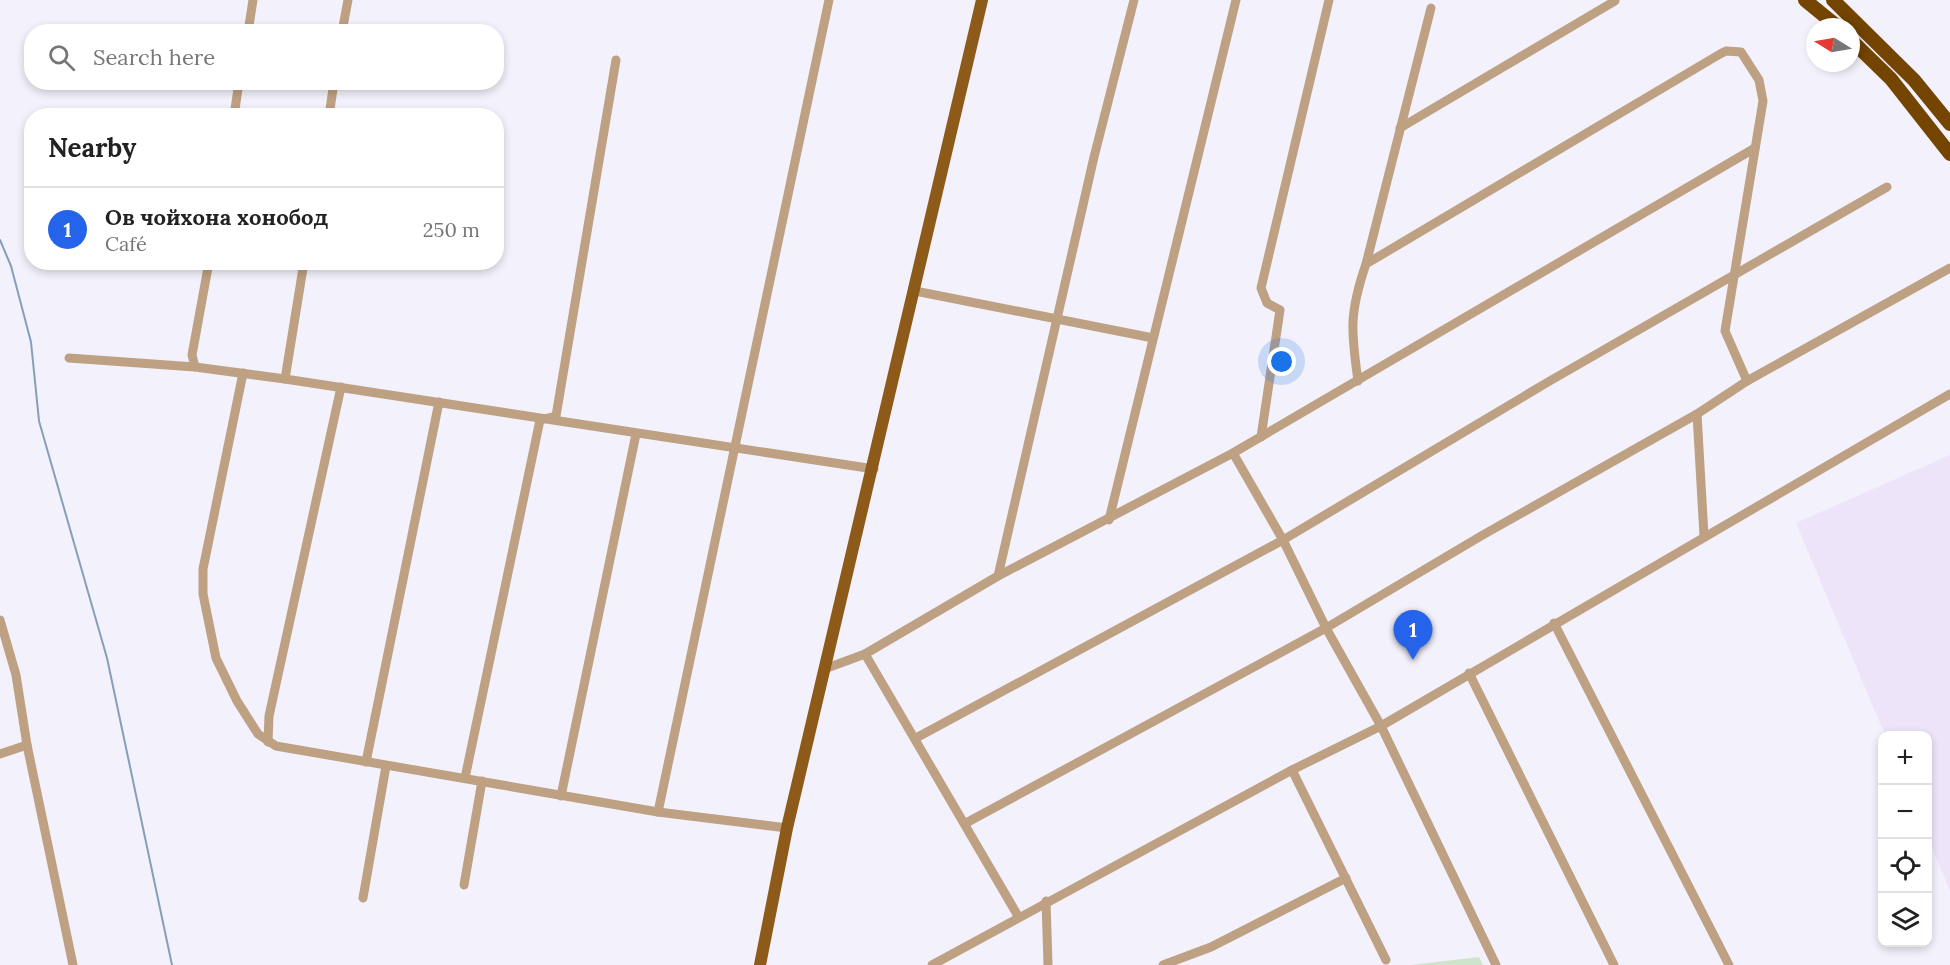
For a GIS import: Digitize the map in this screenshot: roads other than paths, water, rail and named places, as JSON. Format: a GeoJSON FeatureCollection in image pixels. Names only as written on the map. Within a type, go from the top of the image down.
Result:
{"type":"FeatureCollection","features":[{"type":"Feature","properties":{"kind":"highway"},"geometry":{"type":"LineString","coordinates":[[1805,0],[1827,18]]}},
{"type":"Feature","properties":{"kind":"highway"},"geometry":{"type":"LineString","coordinates":[[1833,0],[1914,80],[1950,124]]}},
{"type":"Feature","properties":{"kind":"highway"},"geometry":{"type":"LineString","coordinates":[[1860,49],[1891,79],[1950,154]]}},
{"type":"Feature","properties":{"kind":"main road"},"geometry":{"type":"LineString","coordinates":[[760,965],[787,828],[874,469],[982,0]]}},
{"type":"Feature","properties":{"kind":"street"},"geometry":{"type":"LineString","coordinates":[[249,24],[253,0]]}},
{"type":"Feature","properties":{"kind":"street"},"geometry":{"type":"LineString","coordinates":[[344,24],[348,0]]}},
{"type":"Feature","properties":{"kind":"street"},"geometry":{"type":"LineString","coordinates":[[658,812],[829,0]]}},
{"type":"Feature","properties":{"kind":"street"},"geometry":{"type":"LineString","coordinates":[[998,576],[1056,320],[1134,0]]}},
{"type":"Feature","properties":{"kind":"street"},"geometry":{"type":"LineString","coordinates":[[1109,520],[1236,0]]}},
{"type":"Feature","properties":{"kind":"street"},"geometry":{"type":"LineString","coordinates":[[1261,437],[1280,310],[1267,303],[1261,288],[1329,0]]}},
{"type":"Feature","properties":{"kind":"street"},"geometry":{"type":"LineString","coordinates":[[1400,128],[1615,1]]}},
{"type":"Feature","properties":{"kind":"street"},"geometry":{"type":"LineString","coordinates":[[1358,381],[1351,326],[1356,291],[1366,264],[1431,8]]}},
{"type":"Feature","properties":{"kind":"street"},"geometry":{"type":"LineString","coordinates":[[1366,264],[1726,51],[1742,52],[1759,80],[1763,101],[1725,331],[1748,381]]}},
{"type":"Feature","properties":{"kind":"street"},"geometry":{"type":"LineString","coordinates":[[540,420],[556,416],[616,60]]}},
{"type":"Feature","properties":{"kind":"street"},"geometry":{"type":"LineString","coordinates":[[235,108],[238,90]]}},
{"type":"Feature","properties":{"kind":"street"},"geometry":{"type":"LineString","coordinates":[[330,108],[333,90]]}},
{"type":"Feature","properties":{"kind":"street"},"geometry":{"type":"LineString","coordinates":[[827,668],[865,654],[998,576],[1109,520],[1233,453],[1755,148]]}},
{"type":"Feature","properties":{"kind":"street"},"geometry":{"type":"LineString","coordinates":[[916,738],[1283,540],[1548,381],[1735,277],[1887,187]]}},
{"type":"Feature","properties":{"kind":"street"},"geometry":{"type":"LineString","coordinates":[[966,823],[1326,628],[1481,536],[1697,414],[1748,381],[1950,268]]}},
{"type":"Feature","properties":{"kind":"street"},"geometry":{"type":"LineString","coordinates":[[195,367],[192,355],[208,270]]}},
{"type":"Feature","properties":{"kind":"street"},"geometry":{"type":"LineString","coordinates":[[285,379],[303,270]]}},
{"type":"Feature","properties":{"kind":"street"},"geometry":{"type":"LineString","coordinates":[[915,291],[1153,338]]}},
{"type":"Feature","properties":{"kind":"street"},"geometry":{"type":"LineString","coordinates":[[69,358],[195,367],[243,373],[874,469]]}},
{"type":"Feature","properties":{"kind":"street"},"geometry":{"type":"LineString","coordinates":[[243,373],[203,569],[203,594],[216,658],[237,701],[258,734],[276,746],[386,766],[658,812],[787,828]]}},
{"type":"Feature","properties":{"kind":"street"},"geometry":{"type":"LineString","coordinates":[[268,742],[269,716],[340,387]]}},
{"type":"Feature","properties":{"kind":"street"},"geometry":{"type":"LineString","coordinates":[[932,965],[1018,916],[1292,770],[1381,726],[1950,394]]}},
{"type":"Feature","properties":{"kind":"street"},"geometry":{"type":"LineString","coordinates":[[366,762],[439,402]]}},
{"type":"Feature","properties":{"kind":"street"},"geometry":{"type":"LineString","coordinates":[[1697,414],[1704,536]]}},
{"type":"Feature","properties":{"kind":"street"},"geometry":{"type":"LineString","coordinates":[[465,778],[540,420]]}},
{"type":"Feature","properties":{"kind":"street"},"geometry":{"type":"LineString","coordinates":[[561,796],[636,434]]}},
{"type":"Feature","properties":{"kind":"street"},"geometry":{"type":"LineString","coordinates":[[1233,453],[1283,540],[1326,628],[1381,726],[1496,965]]}},
{"type":"Feature","properties":{"kind":"street"},"geometry":{"type":"LineString","coordinates":[[0,620],[16,675],[27,745],[73,965]]}},
{"type":"Feature","properties":{"kind":"street"},"geometry":{"type":"LineString","coordinates":[[1554,623],[1730,965]]}},
{"type":"Feature","properties":{"kind":"street"},"geometry":{"type":"LineString","coordinates":[[865,654],[966,823],[1018,916]]}},
{"type":"Feature","properties":{"kind":"street"},"geometry":{"type":"LineString","coordinates":[[1469,673],[1614,965]]}},
{"type":"Feature","properties":{"kind":"street"},"geometry":{"type":"LineString","coordinates":[[0,754],[27,745]]}},
{"type":"Feature","properties":{"kind":"street"},"geometry":{"type":"LineString","coordinates":[[363,898],[386,766]]}},
{"type":"Feature","properties":{"kind":"street"},"geometry":{"type":"LineString","coordinates":[[1292,770],[1386,960]]}},
{"type":"Feature","properties":{"kind":"street"},"geometry":{"type":"LineString","coordinates":[[464,885],[482,781]]}},
{"type":"Feature","properties":{"kind":"street"},"geometry":{"type":"LineString","coordinates":[[1163,965],[1211,947],[1346,878]]}},
{"type":"Feature","properties":{"kind":"street"},"geometry":{"type":"LineString","coordinates":[[1046,901],[1048,965]]}},
{"type":"Feature","properties":{"kind":"waterway"},"geometry":{"type":"LineString","coordinates":[[0,240],[11,266],[31,342],[39,421],[107,658],[172,965]]}},
{"type":"Feature","properties":{"kind":"place","name":"Ов чойхона хонобод"},"geometry":{"type":"Point","coordinates":[1413,660]}}]}
